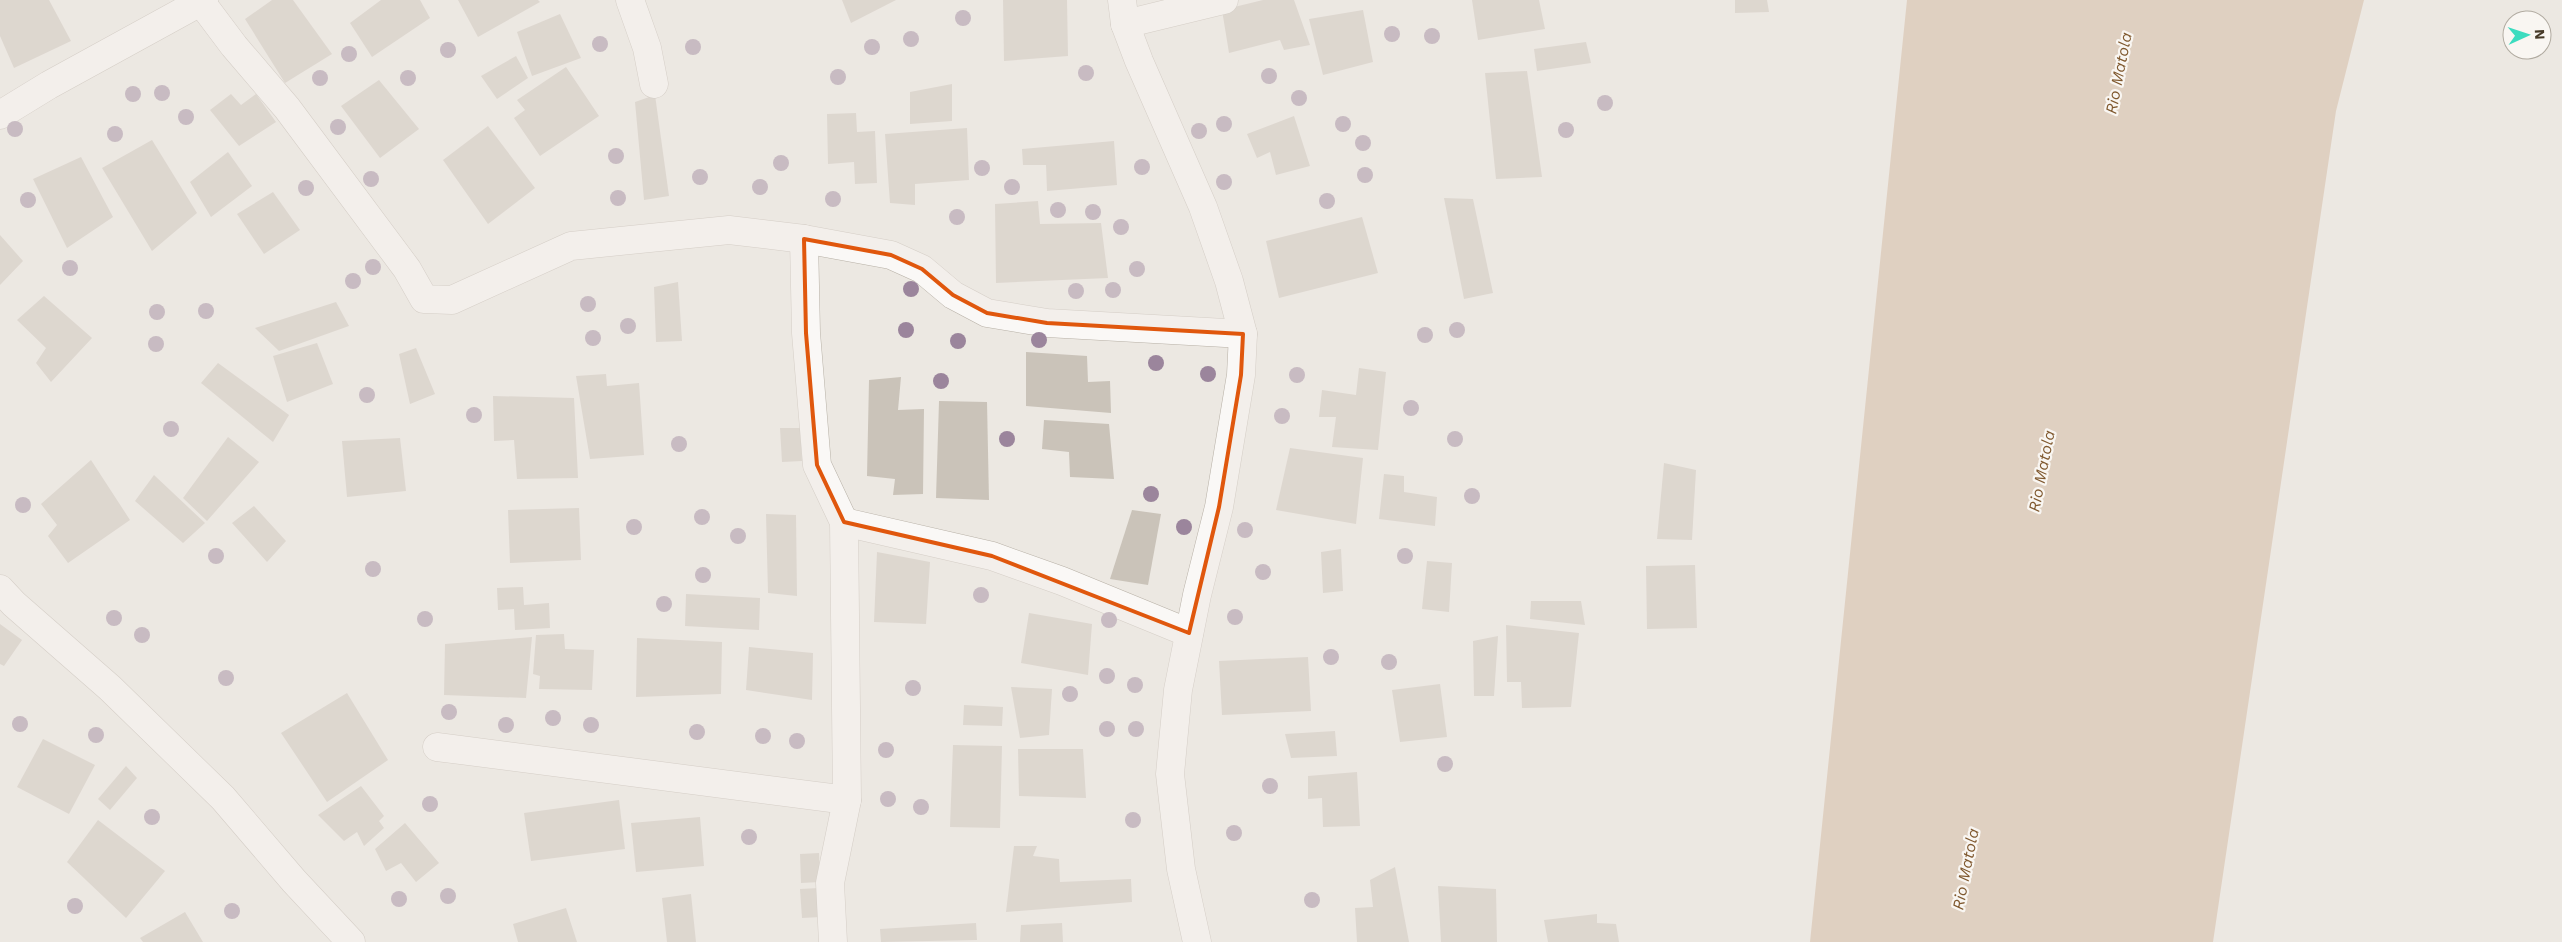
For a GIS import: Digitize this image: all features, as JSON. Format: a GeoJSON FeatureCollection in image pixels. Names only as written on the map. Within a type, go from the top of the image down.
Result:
{"type":"FeatureCollection","features":[{"type":"Feature","properties":{"kind":"street"},"geometry":{"type":"LineString","coordinates":[[630,0],[647,48],[654,84]]}},
{"type":"Feature","properties":{"kind":"street"},"geometry":{"type":"LineString","coordinates":[[1197,942],[1181,869],[1170,774],[1178,690],[1218,507],[1241,375],[1243,334],[1229,281],[1203,207],[1124,12],[1224,0]]}},
{"type":"Feature","properties":{"kind":"street"},"geometry":{"type":"LineString","coordinates":[[0,115],[49,85],[203,1],[234,46],[293,116],[407,269],[424,299],[452,300],[571,246],[729,230],[804,239],[891,255],[922,269],[953,295],[987,313],[1047,323],[1243,334]]}},
{"type":"Feature","properties":{"kind":"street"},"geometry":{"type":"LineString","coordinates":[[804,239],[806,333],[817,465],[844,522],[847,800],[830,883],[833,942]]}},
{"type":"Feature","properties":{"kind":"street"},"geometry":{"type":"LineString","coordinates":[[844,522],[992,556],[1062,581],[1189,633]]}},
{"type":"Feature","properties":{"kind":"street"},"geometry":{"type":"LineString","coordinates":[[0,589],[14,604],[110,688],[223,798],[294,881],[352,942]]}},
{"type":"Feature","properties":{"kind":"street"},"geometry":{"type":"LineString","coordinates":[[437,747],[847,800]]}},
{"type":"Feature","properties":{"kind":"highlighted area"},"geometry":{"type":"Polygon","coordinates":[[[804,239],[891,255],[922,269],[953,295],[987,313],[1047,323],[1243,334],[1241,375],[1219,507],[1189,633],[992,556],[844,522],[817,465],[806,333],[804,239]]]}},
{"type":"Feature","properties":{"kind":"water","name":"Rio Matola"},"geometry":{"type":"Polygon","coordinates":[[[1907,0],[2364,0],[2336,111],[2213,942],[1810,942],[1907,0]]]}},
{"type":"Feature","properties":{"kind":"building"},"geometry":{"type":"Polygon","coordinates":[[[0,0],[49,0],[71,41],[14,68],[0,36],[0,0]]]}},
{"type":"Feature","properties":{"kind":"building"},"geometry":{"type":"Polygon","coordinates":[[[272,0],[293,0],[332,54],[285,83],[245,19],[272,0]]]}},
{"type":"Feature","properties":{"kind":"building"},"geometry":{"type":"Polygon","coordinates":[[[381,0],[420,0],[430,18],[372,57],[350,23],[381,0]]]}},
{"type":"Feature","properties":{"kind":"building"},"geometry":{"type":"Polygon","coordinates":[[[458,0],[538,0],[540,2],[478,37],[458,0]]]}},
{"type":"Feature","properties":{"kind":"building"},"geometry":{"type":"Polygon","coordinates":[[[842,0],[896,0],[851,23],[842,0]]]}},
{"type":"Feature","properties":{"kind":"building"},"geometry":{"type":"Polygon","coordinates":[[[1003,0],[1067,0],[1068,56],[1004,61],[1003,0]]]}},
{"type":"Feature","properties":{"kind":"building"},"geometry":{"type":"Polygon","coordinates":[[[1263,0],[1294,0],[1310,45],[1284,50],[1280,40],[1229,53],[1222,10],[1263,0]]]}},
{"type":"Feature","properties":{"kind":"building"},"geometry":{"type":"Polygon","coordinates":[[[1472,0],[1539,0],[1545,29],[1478,40],[1472,0]]]}},
{"type":"Feature","properties":{"kind":"building"},"geometry":{"type":"Polygon","coordinates":[[[1735,0],[1767,0],[1769,12],[1735,13],[1735,0]]]}},
{"type":"Feature","properties":{"kind":"building"},"geometry":{"type":"Polygon","coordinates":[[[1363,10],[1373,62],[1323,75],[1309,19],[1363,10]]]}},
{"type":"Feature","properties":{"kind":"building"},"geometry":{"type":"Polygon","coordinates":[[[560,14],[581,58],[532,76],[517,32],[560,14]]]}},
{"type":"Feature","properties":{"kind":"building"},"geometry":{"type":"Polygon","coordinates":[[[1586,42],[1591,63],[1537,71],[1534,49],[1586,42]]]}},
{"type":"Feature","properties":{"kind":"building"},"geometry":{"type":"Polygon","coordinates":[[[516,56],[528,78],[497,99],[481,76],[516,56]]]}},
{"type":"Feature","properties":{"kind":"building"},"geometry":{"type":"Polygon","coordinates":[[[566,67],[599,116],[540,156],[514,118],[525,110],[517,100],[566,67]]]}},
{"type":"Feature","properties":{"kind":"building"},"geometry":{"type":"Polygon","coordinates":[[[1527,71],[1542,177],[1496,179],[1485,73],[1527,71]]]}},
{"type":"Feature","properties":{"kind":"building"},"geometry":{"type":"Polygon","coordinates":[[[379,80],[419,129],[380,158],[341,106],[379,80]]]}},
{"type":"Feature","properties":{"kind":"building"},"geometry":{"type":"Polygon","coordinates":[[[952,84],[952,121],[910,124],[910,92],[952,84]]]}},
{"type":"Feature","properties":{"kind":"building"},"geometry":{"type":"Polygon","coordinates":[[[231,94],[241,105],[256,94],[276,122],[239,146],[210,110],[231,94]]]}},
{"type":"Feature","properties":{"kind":"building"},"geometry":{"type":"Polygon","coordinates":[[[655,95],[669,196],[644,200],[635,102],[655,95]]]}},
{"type":"Feature","properties":{"kind":"building"},"geometry":{"type":"Polygon","coordinates":[[[856,113],[857,132],[875,131],[877,183],[855,184],[854,162],[828,164],[827,114],[856,113]]]}},
{"type":"Feature","properties":{"kind":"building"},"geometry":{"type":"Polygon","coordinates":[[[1294,116],[1310,166],[1276,175],[1270,152],[1257,158],[1247,134],[1294,116]]]}},
{"type":"Feature","properties":{"kind":"building"},"geometry":{"type":"Polygon","coordinates":[[[488,126],[535,188],[488,224],[443,160],[488,126]]]}},
{"type":"Feature","properties":{"kind":"building"},"geometry":{"type":"Polygon","coordinates":[[[967,128],[969,180],[915,184],[915,205],[890,203],[885,134],[967,128]]]}},
{"type":"Feature","properties":{"kind":"building"},"geometry":{"type":"Polygon","coordinates":[[[152,140],[197,213],[152,251],[102,168],[152,140]]]}},
{"type":"Feature","properties":{"kind":"building"},"geometry":{"type":"Polygon","coordinates":[[[1114,141],[1117,185],[1047,191],[1046,165],[1023,165],[1022,149],[1114,141]]]}},
{"type":"Feature","properties":{"kind":"building"},"geometry":{"type":"Polygon","coordinates":[[[228,152],[252,186],[211,217],[190,182],[228,152]]]}},
{"type":"Feature","properties":{"kind":"building"},"geometry":{"type":"Polygon","coordinates":[[[81,157],[113,217],[67,248],[33,179],[81,157]]]}},
{"type":"Feature","properties":{"kind":"building"},"geometry":{"type":"Polygon","coordinates":[[[273,192],[300,230],[264,254],[237,214],[273,192]]]}},
{"type":"Feature","properties":{"kind":"building"},"geometry":{"type":"Polygon","coordinates":[[[1444,198],[1473,199],[1493,293],[1464,299],[1444,198]]]}},
{"type":"Feature","properties":{"kind":"building"},"geometry":{"type":"Polygon","coordinates":[[[1038,201],[1040,224],[1101,223],[1108,278],[996,283],[995,204],[1038,201]]]}},
{"type":"Feature","properties":{"kind":"building"},"geometry":{"type":"Polygon","coordinates":[[[1362,217],[1378,273],[1279,298],[1266,241],[1362,217]]]}},
{"type":"Feature","properties":{"kind":"building"},"geometry":{"type":"Polygon","coordinates":[[[0,235],[23,261],[0,285],[0,235]]]}},
{"type":"Feature","properties":{"kind":"building"},"geometry":{"type":"Polygon","coordinates":[[[678,282],[682,341],[656,342],[654,287],[678,282]]]}},
{"type":"Feature","properties":{"kind":"building"},"geometry":{"type":"Polygon","coordinates":[[[44,296],[92,338],[51,382],[36,363],[46,348],[17,320],[44,296]]]}},
{"type":"Feature","properties":{"kind":"building"},"geometry":{"type":"Polygon","coordinates":[[[336,302],[349,326],[279,351],[255,328],[336,302]]]}},
{"type":"Feature","properties":{"kind":"building"},"geometry":{"type":"Polygon","coordinates":[[[317,343],[333,384],[287,402],[273,356],[317,343]]]}},
{"type":"Feature","properties":{"kind":"building"},"geometry":{"type":"Polygon","coordinates":[[[416,348],[435,394],[410,404],[399,354],[416,348]]]}},
{"type":"Feature","properties":{"kind":"building"},"geometry":{"type":"Polygon","coordinates":[[[1026,352],[1087,356],[1088,382],[1110,381],[1111,413],[1026,406],[1026,352]]]}},
{"type":"Feature","properties":{"kind":"building"},"geometry":{"type":"Polygon","coordinates":[[[218,363],[289,415],[273,442],[201,383],[218,363]]]}},
{"type":"Feature","properties":{"kind":"building"},"geometry":{"type":"Polygon","coordinates":[[[1359,368],[1386,372],[1378,450],[1332,447],[1336,417],[1319,417],[1322,390],[1356,395],[1359,368]]]}},
{"type":"Feature","properties":{"kind":"building"},"geometry":{"type":"Polygon","coordinates":[[[606,374],[607,386],[639,383],[644,455],[590,459],[576,376],[606,374]]]}},
{"type":"Feature","properties":{"kind":"building"},"geometry":{"type":"Polygon","coordinates":[[[901,377],[898,410],[924,409],[923,494],[893,495],[895,479],[867,476],[869,380],[901,377]]]}},
{"type":"Feature","properties":{"kind":"building"},"geometry":{"type":"Polygon","coordinates":[[[493,396],[574,398],[578,478],[517,479],[514,440],[494,441],[493,396]]]}},
{"type":"Feature","properties":{"kind":"building"},"geometry":{"type":"Polygon","coordinates":[[[939,401],[987,402],[989,500],[936,498],[939,401]]]}},
{"type":"Feature","properties":{"kind":"building"},"geometry":{"type":"Polygon","coordinates":[[[1044,420],[1109,424],[1114,479],[1070,477],[1069,452],[1042,449],[1044,420]]]}},
{"type":"Feature","properties":{"kind":"building"},"geometry":{"type":"Polygon","coordinates":[[[780,428],[800,428],[802,461],[782,462],[780,428]]]}},
{"type":"Feature","properties":{"kind":"building"},"geometry":{"type":"Polygon","coordinates":[[[228,437],[259,462],[207,521],[183,498],[228,437]]]}},
{"type":"Feature","properties":{"kind":"building"},"geometry":{"type":"Polygon","coordinates":[[[400,438],[406,491],[347,497],[342,441],[400,438]]]}},
{"type":"Feature","properties":{"kind":"building"},"geometry":{"type":"Polygon","coordinates":[[[1290,448],[1363,458],[1356,524],[1276,510],[1290,448]]]}},
{"type":"Feature","properties":{"kind":"building"},"geometry":{"type":"Polygon","coordinates":[[[91,460],[130,520],[68,563],[48,536],[57,525],[41,504],[91,460]]]}},
{"type":"Feature","properties":{"kind":"building"},"geometry":{"type":"Polygon","coordinates":[[[1664,463],[1696,470],[1692,540],[1657,539],[1664,463]]]}},
{"type":"Feature","properties":{"kind":"building"},"geometry":{"type":"Polygon","coordinates":[[[1384,474],[1404,476],[1404,492],[1437,497],[1435,526],[1379,519],[1384,474]]]}},
{"type":"Feature","properties":{"kind":"building"},"geometry":{"type":"Polygon","coordinates":[[[154,475],[205,523],[183,543],[135,501],[154,475]]]}},
{"type":"Feature","properties":{"kind":"building"},"geometry":{"type":"Polygon","coordinates":[[[254,506],[286,541],[267,562],[232,523],[254,506]]]}},
{"type":"Feature","properties":{"kind":"building"},"geometry":{"type":"Polygon","coordinates":[[[579,508],[581,560],[510,563],[508,510],[579,508]]]}},
{"type":"Feature","properties":{"kind":"building"},"geometry":{"type":"Polygon","coordinates":[[[1132,510],[1161,514],[1148,585],[1110,579],[1132,510]]]}},
{"type":"Feature","properties":{"kind":"building"},"geometry":{"type":"Polygon","coordinates":[[[766,514],[796,515],[797,596],[768,593],[766,514]]]}},
{"type":"Feature","properties":{"kind":"building"},"geometry":{"type":"Polygon","coordinates":[[[1341,549],[1343,591],[1323,593],[1321,552],[1341,549]]]}},
{"type":"Feature","properties":{"kind":"building"},"geometry":{"type":"Polygon","coordinates":[[[877,552],[930,562],[926,624],[874,622],[877,552]]]}},
{"type":"Feature","properties":{"kind":"building"},"geometry":{"type":"Polygon","coordinates":[[[1427,561],[1452,563],[1449,612],[1422,609],[1427,561]]]}},
{"type":"Feature","properties":{"kind":"building"},"geometry":{"type":"Polygon","coordinates":[[[1695,565],[1697,628],[1647,629],[1646,566],[1695,565]]]}},
{"type":"Feature","properties":{"kind":"building"},"geometry":{"type":"Polygon","coordinates":[[[523,587],[524,605],[549,603],[550,628],[515,630],[514,609],[498,610],[497,588],[523,587]]]}},
{"type":"Feature","properties":{"kind":"building"},"geometry":{"type":"Polygon","coordinates":[[[686,594],[760,598],[759,630],[685,626],[686,594]]]}},
{"type":"Feature","properties":{"kind":"building"},"geometry":{"type":"Polygon","coordinates":[[[1531,601],[1581,601],[1585,625],[1530,619],[1531,601]]]}},
{"type":"Feature","properties":{"kind":"building"},"geometry":{"type":"Polygon","coordinates":[[[1029,613],[1092,624],[1088,675],[1021,663],[1029,613]]]}},
{"type":"Feature","properties":{"kind":"building"},"geometry":{"type":"Polygon","coordinates":[[[0,624],[22,640],[4,666],[0,664],[0,624]]]}},
{"type":"Feature","properties":{"kind":"building"},"geometry":{"type":"Polygon","coordinates":[[[1506,625],[1579,633],[1571,707],[1522,708],[1521,682],[1507,682],[1506,625]]]}},
{"type":"Feature","properties":{"kind":"building"},"geometry":{"type":"Polygon","coordinates":[[[564,634],[565,649],[594,650],[592,690],[539,689],[540,676],[533,674],[536,635],[564,634]]]}},
{"type":"Feature","properties":{"kind":"building"},"geometry":{"type":"Polygon","coordinates":[[[1498,636],[1494,696],[1474,696],[1473,641],[1498,636]]]}},
{"type":"Feature","properties":{"kind":"building"},"geometry":{"type":"Polygon","coordinates":[[[532,637],[526,698],[444,695],[445,644],[532,637]]]}},
{"type":"Feature","properties":{"kind":"building"},"geometry":{"type":"Polygon","coordinates":[[[637,638],[722,642],[721,694],[636,697],[637,638]]]}},
{"type":"Feature","properties":{"kind":"building"},"geometry":{"type":"Polygon","coordinates":[[[749,647],[813,653],[812,700],[746,690],[749,647]]]}},
{"type":"Feature","properties":{"kind":"building"},"geometry":{"type":"Polygon","coordinates":[[[1308,657],[1311,711],[1222,715],[1219,661],[1308,657]]]}},
{"type":"Feature","properties":{"kind":"building"},"geometry":{"type":"Polygon","coordinates":[[[1440,684],[1447,737],[1400,742],[1392,690],[1440,684]]]}},
{"type":"Feature","properties":{"kind":"building"},"geometry":{"type":"Polygon","coordinates":[[[1011,687],[1052,689],[1049,735],[1020,738],[1011,687]]]}},
{"type":"Feature","properties":{"kind":"building"},"geometry":{"type":"Polygon","coordinates":[[[347,693],[388,760],[327,802],[281,733],[347,693]]]}},
{"type":"Feature","properties":{"kind":"building"},"geometry":{"type":"Polygon","coordinates":[[[964,705],[1003,707],[1002,726],[963,725],[964,705]]]}},
{"type":"Feature","properties":{"kind":"building"},"geometry":{"type":"Polygon","coordinates":[[[1335,731],[1337,756],[1291,758],[1285,734],[1335,731]]]}},
{"type":"Feature","properties":{"kind":"building"},"geometry":{"type":"Polygon","coordinates":[[[43,739],[95,765],[69,814],[17,787],[43,739]]]}},
{"type":"Feature","properties":{"kind":"building"},"geometry":{"type":"Polygon","coordinates":[[[953,745],[1002,746],[1000,828],[950,827],[953,745]]]}},
{"type":"Feature","properties":{"kind":"building"},"geometry":{"type":"Polygon","coordinates":[[[1018,749],[1083,749],[1086,798],[1019,796],[1018,749]]]}},
{"type":"Feature","properties":{"kind":"building"},"geometry":{"type":"Polygon","coordinates":[[[126,766],[137,778],[110,810],[98,799],[126,766]]]}},
{"type":"Feature","properties":{"kind":"building"},"geometry":{"type":"Polygon","coordinates":[[[1357,772],[1360,826],[1323,827],[1322,798],[1308,799],[1308,776],[1357,772]]]}},
{"type":"Feature","properties":{"kind":"building"},"geometry":{"type":"Polygon","coordinates":[[[361,786],[384,816],[379,821],[384,828],[364,846],[357,832],[344,841],[318,815],[361,786]]]}},
{"type":"Feature","properties":{"kind":"building"},"geometry":{"type":"Polygon","coordinates":[[[619,800],[625,849],[531,861],[524,813],[619,800]]]}},
{"type":"Feature","properties":{"kind":"building"},"geometry":{"type":"Polygon","coordinates":[[[700,817],[704,866],[636,872],[631,823],[700,817]]]}},
{"type":"Feature","properties":{"kind":"building"},"geometry":{"type":"Polygon","coordinates":[[[98,820],[165,871],[126,918],[67,862],[98,820]]]}},
{"type":"Feature","properties":{"kind":"building"},"geometry":{"type":"Polygon","coordinates":[[[405,823],[439,863],[416,882],[401,863],[386,871],[375,849],[405,823]]]}},
{"type":"Feature","properties":{"kind":"building"},"geometry":{"type":"Polygon","coordinates":[[[1014,846],[1037,846],[1033,856],[1059,859],[1060,882],[1131,879],[1132,902],[1006,912],[1014,846]]]}},
{"type":"Feature","properties":{"kind":"building"},"geometry":{"type":"Polygon","coordinates":[[[819,853],[820,882],[801,883],[800,854],[819,853]]]}},
{"type":"Feature","properties":{"kind":"building"},"geometry":{"type":"Polygon","coordinates":[[[1395,867],[1409,942],[1357,942],[1355,908],[1373,907],[1370,880],[1395,867]]]}},
{"type":"Feature","properties":{"kind":"building"},"geometry":{"type":"Polygon","coordinates":[[[1438,886],[1496,889],[1497,942],[1441,942],[1438,886]]]}},
{"type":"Feature","properties":{"kind":"building"},"geometry":{"type":"Polygon","coordinates":[[[819,888],[821,917],[802,918],[800,889],[819,888]]]}},
{"type":"Feature","properties":{"kind":"building"},"geometry":{"type":"Polygon","coordinates":[[[691,894],[696,942],[667,942],[662,898],[691,894]]]}},
{"type":"Feature","properties":{"kind":"building"},"geometry":{"type":"Polygon","coordinates":[[[566,908],[577,942],[518,942],[513,924],[566,908]]]}},
{"type":"Feature","properties":{"kind":"building"},"geometry":{"type":"Polygon","coordinates":[[[185,912],[203,942],[143,942],[140,938],[185,912]]]}},
{"type":"Feature","properties":{"kind":"building"},"geometry":{"type":"Polygon","coordinates":[[[1597,914],[1597,923],[1616,924],[1619,942],[1548,942],[1544,920],[1597,914]]]}},
{"type":"Feature","properties":{"kind":"building"},"geometry":{"type":"Polygon","coordinates":[[[976,923],[977,940],[881,942],[880,929],[976,923]]]}},
{"type":"Feature","properties":{"kind":"building"},"geometry":{"type":"Polygon","coordinates":[[[1062,923],[1063,942],[1020,942],[1021,925],[1062,923]]]}}]}
